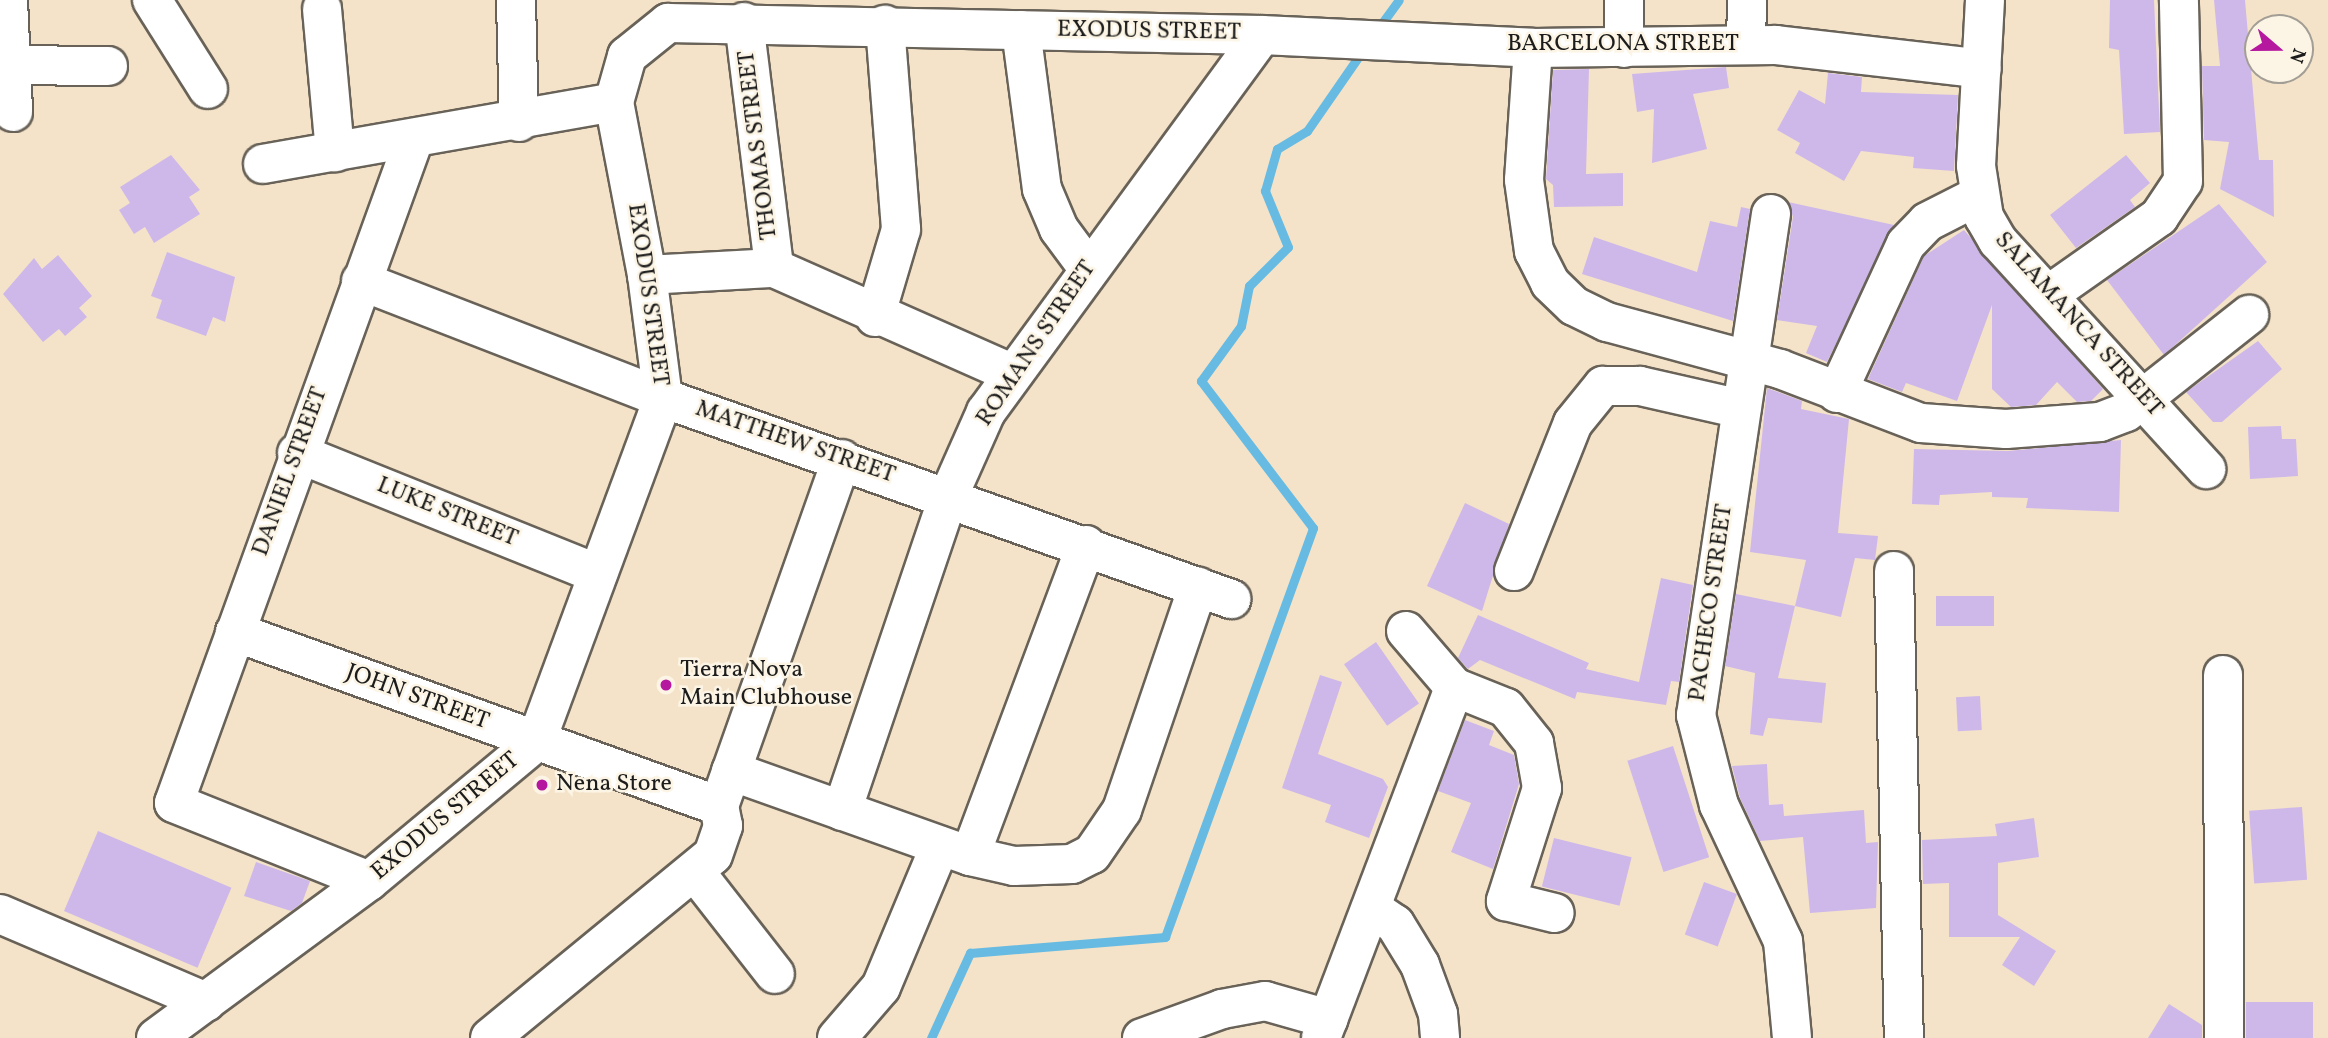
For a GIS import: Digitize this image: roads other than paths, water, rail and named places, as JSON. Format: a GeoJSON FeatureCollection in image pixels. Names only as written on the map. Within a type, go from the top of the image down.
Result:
{"type":"FeatureCollection","features":[{"type":"Feature","properties":{"kind":"street"},"geometry":{"type":"LineString","coordinates":[[8,0],[13,112]]}},
{"type":"Feature","properties":{"kind":"street"},"geometry":{"type":"LineString","coordinates":[[152,0],[208,89]]}},
{"type":"Feature","properties":{"kind":"street"},"geometry":{"type":"LineString","coordinates":[[516,0],[519,122]]}},
{"type":"Feature","properties":{"kind":"street"},"geometry":{"type":"LineString","coordinates":[[1624,0],[1624,48]]}},
{"type":"Feature","properties":{"kind":"street"},"geometry":{"type":"LineString","coordinates":[[1746,44],[1747,0]]}},
{"type":"Feature","properties":{"kind":"street","name":"SALAMANCA STREET"},"geometry":{"type":"LineString","coordinates":[[1985,0],[1978,196],[1998,241],[2146,399],[2206,469]]}},
{"type":"Feature","properties":{"kind":"street"},"geometry":{"type":"LineString","coordinates":[[2048,295],[2159,217],[2183,181],[2179,0]]}},
{"type":"Feature","properties":{"kind":"street"},"geometry":{"type":"LineString","coordinates":[[322,9],[335,152]]}},
{"type":"Feature","properties":{"kind":"street","name":"EXODUS STREET"},"geometry":{"type":"LineString","coordinates":[[156,1038],[369,881],[536,742],[663,398],[648,275],[614,102],[627,56],[668,23],[744,22],[1262,35]]}},
{"type":"Feature","properties":{"kind":"street","name":"THOMAS STREET"},"geometry":{"type":"LineString","coordinates":[[744,22],[774,268]]}},
{"type":"Feature","properties":{"kind":"street"},"geometry":{"type":"LineString","coordinates":[[875,317],[901,229],[885,25]]}},
{"type":"Feature","properties":{"kind":"street"},"geometry":{"type":"LineString","coordinates":[[1021,30],[1042,188],[1059,229],[1087,267]]}},
{"type":"Feature","properties":{"kind":"street","name":"BARCELONA STREET"},"geometry":{"type":"LineString","coordinates":[[1262,35],[1533,48],[1746,44],[1982,69]]}},
{"type":"Feature","properties":{"kind":"street","name":"ROMANS STREET"},"geometry":{"type":"LineString","coordinates":[[842,811],[949,495],[1011,373],[1087,267],[1262,35]]}},
{"type":"Feature","properties":{"kind":"street"},"geometry":{"type":"LineString","coordinates":[[1533,48],[1527,223],[1550,283],[1574,306],[1607,322],[1749,361],[1921,423],[2006,429],[2100,422],[2146,399],[2249,315]]}},
{"type":"Feature","properties":{"kind":"street"},"geometry":{"type":"LineString","coordinates":[[9,65],[108,66]]}},
{"type":"Feature","properties":{"kind":"street"},"geometry":{"type":"LineString","coordinates":[[263,164],[413,142],[614,102]]}},
{"type":"Feature","properties":{"kind":"street","name":"DANIEL STREET"},"geometry":{"type":"LineString","coordinates":[[369,881],[174,803],[297,453],[413,142]]}},
{"type":"Feature","properties":{"kind":"street"},"geometry":{"type":"LineString","coordinates":[[1837,393],[1906,244],[1927,222],[1978,196]]}},
{"type":"Feature","properties":{"kind":"street","name":"PACHECO STREET"},"geometry":{"type":"LineString","coordinates":[[1770,214],[1696,715],[1719,805],[1783,941],[1793,1038]]}},
{"type":"Feature","properties":{"kind":"street"},"geometry":{"type":"LineString","coordinates":[[648,275],[774,268],[875,317],[1011,373]]}},
{"type":"Feature","properties":{"kind":"street","name":"MATTHEW STREET"},"geometry":{"type":"LineString","coordinates":[[361,281],[663,398],[949,495],[1214,593],[1109,834],[1092,854],[1048,868],[955,851]]}},
{"type":"Feature","properties":{"kind":"street"},"geometry":{"type":"LineString","coordinates":[[1514,571],[1573,423],[1603,386],[1640,386],[1741,409]]}},
{"type":"Feature","properties":{"kind":"street","name":"LUKE STREET"},"geometry":{"type":"LineString","coordinates":[[297,453],[598,574]]}},
{"type":"Feature","properties":{"kind":"street"},"geometry":{"type":"LineString","coordinates":[[490,1038],[696,873],[720,842],[719,806],[842,459]]}},
{"type":"Feature","properties":{"kind":"street"},"geometry":{"type":"LineString","coordinates":[[837,1038],[881,987],[955,851],[1086,545]]}},
{"type":"Feature","properties":{"kind":"street"},"geometry":{"type":"LineString","coordinates":[[1894,571],[1904,1038]]}},
{"type":"Feature","properties":{"kind":"street"},"geometry":{"type":"LineString","coordinates":[[1406,631],[1454,687],[1506,708],[1534,743],[1542,788],[1506,901],[1555,913]]}},
{"type":"Feature","properties":{"kind":"street","name":"JOHN STREET"},"geometry":{"type":"LineString","coordinates":[[234,632],[719,806]]}},
{"type":"Feature","properties":{"kind":"street"},"geometry":{"type":"LineString","coordinates":[[2223,675],[2224,1038]]}},
{"type":"Feature","properties":{"kind":"street"},"geometry":{"type":"LineString","coordinates":[[1142,1038],[1222,1009],[1265,1001],[1324,1028],[1454,687]]}},
{"type":"Feature","properties":{"kind":"street"},"geometry":{"type":"LineString","coordinates":[[731,771],[955,851]]}},
{"type":"Feature","properties":{"kind":"street"},"geometry":{"type":"LineString","coordinates":[[696,873],[775,974]]}},
{"type":"Feature","properties":{"kind":"street"},"geometry":{"type":"LineString","coordinates":[[1371,908],[1395,924],[1420,965],[1438,1014],[1440,1038]]}},
{"type":"Feature","properties":{"kind":"street"},"geometry":{"type":"LineString","coordinates":[[0,914],[206,1002]]}},
{"type":"Feature","properties":{"kind":"waterway"},"geometry":{"type":"LineString","coordinates":[[1377,30],[1399,0]]}},
{"type":"Feature","properties":{"kind":"waterway"},"geometry":{"type":"LineString","coordinates":[[931,1038],[970,953],[1165,937],[1313,528],[1201,381],[1241,326],[1249,286],[1288,247],[1265,191],[1277,149],[1307,131],[1363,50]]}},
{"type":"Feature","properties":{"kind":"place","name":"Tierra Nova Main Clubhouse"},"geometry":{"type":"Point","coordinates":[666,685]}},
{"type":"Feature","properties":{"kind":"place","name":"Nena Store"},"geometry":{"type":"Point","coordinates":[542,785]}}]}
